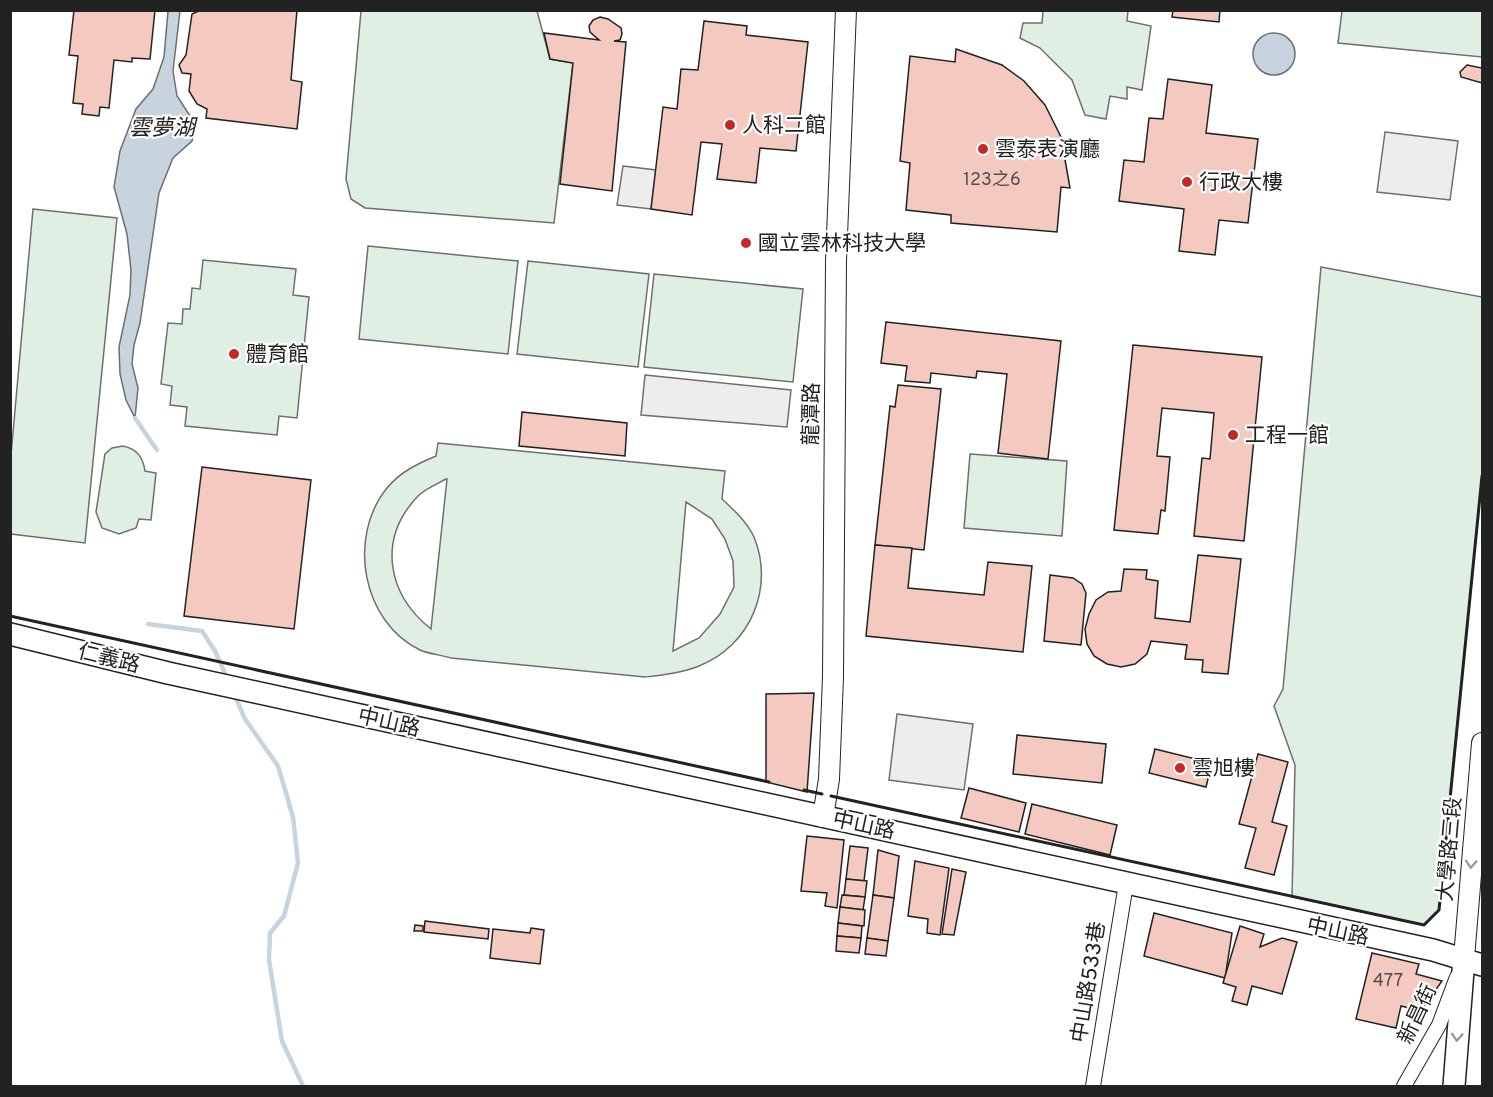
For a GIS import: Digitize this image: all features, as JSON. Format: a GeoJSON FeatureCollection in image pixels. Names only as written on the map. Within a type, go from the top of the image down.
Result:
{"type":"FeatureCollection","features":[{"type":"Feature","properties":{"kind":"main road","name":"仁義路"},"geometry":{"type":"LineString","coordinates":[[10,634],[245,688]]}},
{"type":"Feature","properties":{"kind":"main road","name":"中山路"},"geometry":{"type":"LineString","coordinates":[[245,688],[574,764],[1473,962]]}},
{"type":"Feature","properties":{"kind":"main road"},"geometry":{"type":"LineString","coordinates":[[1454,1086],[1473,962]]}},
{"type":"Feature","properties":{"kind":"street","name":"龍潭路"},"geometry":{"type":"LineString","coordinates":[[823,817],[829,779],[833,677],[836,261],[846,10]]}},
{"type":"Feature","properties":{"kind":"street","name":"大學路三段"},"geometry":{"type":"LineString","coordinates":[[1473,962],[1482,743]]}},
{"type":"Feature","properties":{"kind":"street","name":"中山路533巷"},"geometry":{"type":"LineString","coordinates":[[1093,1086],[1126,884]]}},
{"type":"Feature","properties":{"kind":"street","name":"新昌街"},"geometry":{"type":"LineString","coordinates":[[1404,1086],[1473,962]]}},
{"type":"Feature","properties":{"kind":"green space"},"geometry":{"type":"Polygon","coordinates":[[[361,11],[537,11],[550,59],[573,63],[554,223],[365,208],[351,199],[346,179],[361,11]]]}},
{"type":"Feature","properties":{"kind":"green space"},"geometry":{"type":"Polygon","coordinates":[[[1043,11],[1128,11],[1127,21],[1151,26],[1142,90],[1127,87],[1127,99],[1110,96],[1106,119],[1085,115],[1072,80],[1040,48],[1020,38],[1023,23],[1042,23],[1043,11]]]}},
{"type":"Feature","properties":{"kind":"green space"},"geometry":{"type":"Polygon","coordinates":[[[1342,11],[1482,11],[1482,57],[1338,43],[1342,11]]]}},
{"type":"Feature","properties":{"kind":"green space"},"geometry":{"type":"Polygon","coordinates":[[[33,209],[117,218],[85,543],[11,534],[11,455],[33,209]]]}},
{"type":"Feature","properties":{"kind":"green space"},"geometry":{"type":"Polygon","coordinates":[[[368,246],[518,261],[508,354],[359,339],[368,246]]]}},
{"type":"Feature","properties":{"kind":"green space","name":"體育館"},"geometry":{"type":"Polygon","coordinates":[[[203,260],[296,269],[293,295],[309,297],[297,418],[279,416],[277,435],[185,426],[187,407],[170,405],[172,386],[161,384],[168,323],[182,324],[183,309],[190,309],[192,288],[200,289],[203,260]]]}},
{"type":"Feature","properties":{"kind":"green space"},"geometry":{"type":"Polygon","coordinates":[[[528,261],[649,274],[638,367],[517,354],[528,261]]]}},
{"type":"Feature","properties":{"kind":"green space"},"geometry":{"type":"Polygon","coordinates":[[[1321,267],[1482,297],[1482,476],[1439,910],[1424,925],[1292,897],[1295,765],[1274,706],[1283,689],[1321,267]]]}},
{"type":"Feature","properties":{"kind":"green space"},"geometry":{"type":"Polygon","coordinates":[[[654,274],[803,289],[793,382],[644,367],[654,274]]]}},
{"type":"Feature","properties":{"kind":"green space"},"geometry":{"type":"Polygon","coordinates":[[[438,443],[725,471],[722,499],[748,526],[760,556],[759,595],[754,613],[732,645],[717,657],[686,670],[645,677],[451,658],[420,650],[400,637],[385,620],[374,599],[367,577],[365,553],[367,530],[375,508],[387,488],[409,469],[436,456],[438,443]],[[447,479],[418,496],[405,513],[392,548],[397,583],[405,600],[416,615],[431,629],[447,479]],[[686,502],[673,651],[699,638],[720,614],[734,587],[733,561],[725,539],[712,519],[686,502]]]}},
{"type":"Feature","properties":{"kind":"green space"},"geometry":{"type":"Polygon","coordinates":[[[123,446],[138,454],[145,471],[156,473],[151,520],[139,519],[136,528],[119,534],[102,528],[96,512],[105,454],[112,448],[123,446]]]}},
{"type":"Feature","properties":{"kind":"green space"},"geometry":{"type":"Polygon","coordinates":[[[970,454],[1067,461],[1062,536],[964,528],[970,454]]]}},
{"type":"Feature","properties":{"kind":"shaded area"},"geometry":{"type":"Polygon","coordinates":[[[1385,132],[1458,141],[1450,200],[1377,192],[1385,132]]]}},
{"type":"Feature","properties":{"kind":"shaded area"},"geometry":{"type":"Polygon","coordinates":[[[623,166],[656,170],[651,209],[617,205],[623,166]]]}},
{"type":"Feature","properties":{"kind":"shaded area"},"geometry":{"type":"Polygon","coordinates":[[[645,375],[791,390],[787,427],[641,415],[645,375]]]}},
{"type":"Feature","properties":{"kind":"shaded area"},"geometry":{"type":"Polygon","coordinates":[[[897,714],[973,724],[964,790],[889,780],[897,714]]]}},
{"type":"Feature","properties":{"kind":"water","name":"雲夢湖"},"geometry":{"type":"Polygon","coordinates":[[[168,11],[180,11],[173,71],[177,96],[196,125],[192,141],[173,158],[159,193],[140,323],[134,345],[132,364],[138,388],[135,418],[126,400],[120,374],[119,347],[130,295],[131,270],[127,234],[114,187],[120,151],[136,109],[153,89],[164,57],[168,11]]]}},
{"type":"Feature","properties":{"kind":"water"},"geometry":{"type":"Polygon","coordinates":[[[1274,33],[1282,34],[1289,39],[1294,46],[1294,62],[1289,69],[1282,74],[1274,75],[1266,74],[1259,69],[1254,62],[1253,54],[1254,46],[1259,39],[1266,34],[1274,33]]]}},
{"type":"Feature","properties":{"kind":"building"},"geometry":{"type":"Polygon","coordinates":[[[74,10],[155,10],[150,59],[132,58],[132,62],[114,60],[109,108],[100,107],[99,116],[82,114],[83,104],[73,103],[78,56],[69,55],[74,10]]]}},
{"type":"Feature","properties":{"kind":"building"},"geometry":{"type":"Polygon","coordinates":[[[201,10],[297,10],[291,80],[302,82],[297,129],[206,118],[207,109],[197,104],[189,91],[191,74],[182,73],[179,65],[186,55],[192,14],[201,10]]]}},
{"type":"Feature","properties":{"kind":"building"},"geometry":{"type":"Polygon","coordinates":[[[1173,10],[1220,10],[1219,22],[1172,17],[1173,10]]]}},
{"type":"Feature","properties":{"kind":"building"},"geometry":{"type":"Polygon","coordinates":[[[600,17],[608,19],[621,28],[620,40],[614,41],[626,42],[612,191],[560,184],[573,63],[550,59],[544,33],[599,40],[590,32],[589,26],[593,20],[600,17]]]}},
{"type":"Feature","properties":{"kind":"building","name":"人科二館"},"geometry":{"type":"Polygon","coordinates":[[[704,21],[747,26],[746,35],[808,42],[796,151],[760,148],[756,183],[717,179],[722,144],[701,142],[692,215],[651,209],[663,107],[677,109],[681,69],[698,70],[704,21]]]}},
{"type":"Feature","properties":{"kind":"building","name":"雲泰表演廳"},"geometry":{"type":"Polygon","coordinates":[[[956,49],[1002,65],[1024,81],[1045,105],[1061,137],[1070,188],[1061,187],[1057,232],[951,223],[951,215],[906,210],[910,163],[900,161],[910,56],[955,62],[956,49]]]}},
{"type":"Feature","properties":{"kind":"building"},"geometry":{"type":"Polygon","coordinates":[[[1467,65],[1482,68],[1482,83],[1461,77],[1460,72],[1467,65]]]}},
{"type":"Feature","properties":{"kind":"building","name":"行政大樓"},"geometry":{"type":"Polygon","coordinates":[[[1168,79],[1212,85],[1206,133],[1258,139],[1248,223],[1219,220],[1215,255],[1179,251],[1184,209],[1119,201],[1124,160],[1144,162],[1149,118],[1163,119],[1168,79]]]}},
{"type":"Feature","properties":{"kind":"building"},"geometry":{"type":"Polygon","coordinates":[[[886,322],[1061,341],[1048,459],[998,453],[1007,374],[977,371],[976,378],[931,373],[930,383],[905,381],[907,366],[881,363],[886,322]]]}},
{"type":"Feature","properties":{"kind":"building","name":"工程一館"},"geometry":{"type":"Polygon","coordinates":[[[1133,345],[1262,357],[1244,541],[1194,536],[1202,458],[1210,459],[1214,413],[1162,408],[1157,456],[1170,457],[1165,511],[1161,510],[1158,534],[1114,530],[1133,345]]]}},
{"type":"Feature","properties":{"kind":"building"},"geometry":{"type":"Polygon","coordinates":[[[898,385],[941,389],[924,550],[875,545],[890,406],[895,407],[898,385]]]}},
{"type":"Feature","properties":{"kind":"building"},"geometry":{"type":"Polygon","coordinates":[[[522,412],[627,423],[625,456],[519,446],[522,412]]]}},
{"type":"Feature","properties":{"kind":"building"},"geometry":{"type":"Polygon","coordinates":[[[202,467],[311,480],[294,629],[184,616],[202,467]]]}},
{"type":"Feature","properties":{"kind":"building"},"geometry":{"type":"Polygon","coordinates":[[[875,545],[912,548],[908,588],[984,595],[988,562],[1032,566],[1023,652],[866,636],[875,545]]]}},
{"type":"Feature","properties":{"kind":"building"},"geometry":{"type":"Polygon","coordinates":[[[1198,555],[1241,559],[1228,674],[1202,672],[1203,660],[1185,659],[1187,645],[1151,641],[1147,654],[1135,664],[1121,667],[1107,664],[1094,656],[1087,644],[1085,629],[1089,614],[1096,600],[1108,592],[1121,591],[1124,569],[1147,570],[1146,579],[1158,581],[1155,618],[1190,622],[1198,555]]]}},
{"type":"Feature","properties":{"kind":"building"},"geometry":{"type":"Polygon","coordinates":[[[1050,575],[1073,578],[1082,584],[1086,593],[1081,645],[1044,641],[1050,575]]]}},
{"type":"Feature","properties":{"kind":"building"},"geometry":{"type":"Polygon","coordinates":[[[814,693],[807,792],[766,782],[766,694],[814,693]]]}},
{"type":"Feature","properties":{"kind":"building"},"geometry":{"type":"Polygon","coordinates":[[[1017,735],[1106,744],[1102,783],[1013,774],[1017,735]]]}},
{"type":"Feature","properties":{"kind":"building","name":"雲旭樓"},"geometry":{"type":"Polygon","coordinates":[[[1155,749],[1212,763],[1206,787],[1149,773],[1155,749]]]}},
{"type":"Feature","properties":{"kind":"building"},"geometry":{"type":"Polygon","coordinates":[[[1258,754],[1288,762],[1272,822],[1287,826],[1274,875],[1245,868],[1256,828],[1239,824],[1258,754]]]}},
{"type":"Feature","properties":{"kind":"building"},"geometry":{"type":"Polygon","coordinates":[[[969,788],[1026,803],[1019,832],[961,818],[969,788]]]}},
{"type":"Feature","properties":{"kind":"building"},"geometry":{"type":"Polygon","coordinates":[[[1032,804],[1117,825],[1110,855],[1025,834],[1032,804]]]}},
{"type":"Feature","properties":{"kind":"building"},"geometry":{"type":"Polygon","coordinates":[[[807,836],[844,840],[837,908],[825,906],[827,893],[801,891],[807,836]]]}},
{"type":"Feature","properties":{"kind":"building"},"geometry":{"type":"Polygon","coordinates":[[[850,846],[868,848],[864,881],[846,879],[850,846]]]}},
{"type":"Feature","properties":{"kind":"building"},"geometry":{"type":"Polygon","coordinates":[[[878,850],[899,856],[894,898],[873,895],[878,850]]]}},
{"type":"Feature","properties":{"kind":"building"},"geometry":{"type":"Polygon","coordinates":[[[915,861],[949,868],[940,935],[927,933],[928,919],[908,916],[915,861]]]}},
{"type":"Feature","properties":{"kind":"building"},"geometry":{"type":"Polygon","coordinates":[[[952,869],[966,872],[954,935],[942,934],[952,869]]]}},
{"type":"Feature","properties":{"kind":"building"},"geometry":{"type":"Polygon","coordinates":[[[846,879],[867,881],[865,897],[844,895],[846,879]]]}},
{"type":"Feature","properties":{"kind":"building"},"geometry":{"type":"Polygon","coordinates":[[[842,895],[865,897],[863,910],[840,907],[842,895]]]}},
{"type":"Feature","properties":{"kind":"building"},"geometry":{"type":"Polygon","coordinates":[[[873,895],[894,898],[888,941],[867,938],[873,895]]]}},
{"type":"Feature","properties":{"kind":"building"},"geometry":{"type":"Polygon","coordinates":[[[840,907],[865,910],[864,926],[838,923],[840,907]]]}},
{"type":"Feature","properties":{"kind":"building"},"geometry":{"type":"Polygon","coordinates":[[[1154,913],[1232,933],[1225,978],[1144,956],[1154,913]]]}},
{"type":"Feature","properties":{"kind":"building"},"geometry":{"type":"Polygon","coordinates":[[[425,921],[489,929],[488,939],[424,932],[425,921]]]}},
{"type":"Feature","properties":{"kind":"building"},"geometry":{"type":"Polygon","coordinates":[[[838,923],[862,926],[861,938],[837,936],[838,923]]]}},
{"type":"Feature","properties":{"kind":"building"},"geometry":{"type":"Polygon","coordinates":[[[415,925],[423,926],[423,931],[414,931],[415,925]]]}},
{"type":"Feature","properties":{"kind":"building"},"geometry":{"type":"Polygon","coordinates":[[[1240,926],[1264,934],[1260,947],[1282,938],[1297,942],[1282,994],[1252,986],[1247,1005],[1232,1001],[1236,987],[1223,983],[1240,926]]]}},
{"type":"Feature","properties":{"kind":"building"},"geometry":{"type":"Polygon","coordinates":[[[531,928],[544,930],[540,964],[490,958],[493,929],[530,933],[531,928]]]}},
{"type":"Feature","properties":{"kind":"building"},"geometry":{"type":"Polygon","coordinates":[[[837,936],[861,938],[859,953],[836,951],[837,936]]]}},
{"type":"Feature","properties":{"kind":"building"},"geometry":{"type":"Polygon","coordinates":[[[867,938],[888,941],[886,956],[865,954],[867,938]]]}},
{"type":"Feature","properties":{"kind":"building"},"geometry":{"type":"Polygon","coordinates":[[[1372,953],[1419,964],[1416,974],[1442,981],[1421,1011],[1401,1006],[1396,1028],[1356,1019],[1372,953]]]}},
{"type":"Feature","properties":{"kind":"waterway"},"geometry":{"type":"LineString","coordinates":[[135,418],[157,450]]}},
{"type":"Feature","properties":{"kind":"waterway"},"geometry":{"type":"LineString","coordinates":[[148,624],[202,631],[215,651],[227,678]]}},
{"type":"Feature","properties":{"kind":"waterway"},"geometry":{"type":"LineString","coordinates":[[234,694],[245,719],[278,766],[293,817],[298,863],[284,916],[270,933],[269,960],[282,1041],[303,1086]]}},
{"type":"Feature","properties":{"kind":"wall"},"geometry":{"type":"LineString","coordinates":[[831,796],[1424,925],[1439,910],[1482,476]]}},
{"type":"Feature","properties":{"kind":"wall"},"geometry":{"type":"LineString","coordinates":[[10,616],[769,782]]}},
{"type":"Feature","properties":{"kind":"wall"},"geometry":{"type":"LineString","coordinates":[[804,790],[822,794]]}},
{"type":"Feature","properties":{"kind":"place","name":"人科二館"},"geometry":{"type":"Point","coordinates":[730,125]}},
{"type":"Feature","properties":{"kind":"place","name":"雲泰表演廳"},"geometry":{"type":"Point","coordinates":[983,149]}},
{"type":"Feature","properties":{"kind":"place","name":"行政大樓"},"geometry":{"type":"Point","coordinates":[1187,182]}},
{"type":"Feature","properties":{"kind":"place","name":"國立雲林科技大學"},"geometry":{"type":"Point","coordinates":[746,243]}},
{"type":"Feature","properties":{"kind":"place","name":"體育館"},"geometry":{"type":"Point","coordinates":[234,354]}},
{"type":"Feature","properties":{"kind":"place","name":"工程一館"},"geometry":{"type":"Point","coordinates":[1233,435]}},
{"type":"Feature","properties":{"kind":"place","name":"雲旭樓"},"geometry":{"type":"Point","coordinates":[1180,768]}}]}
